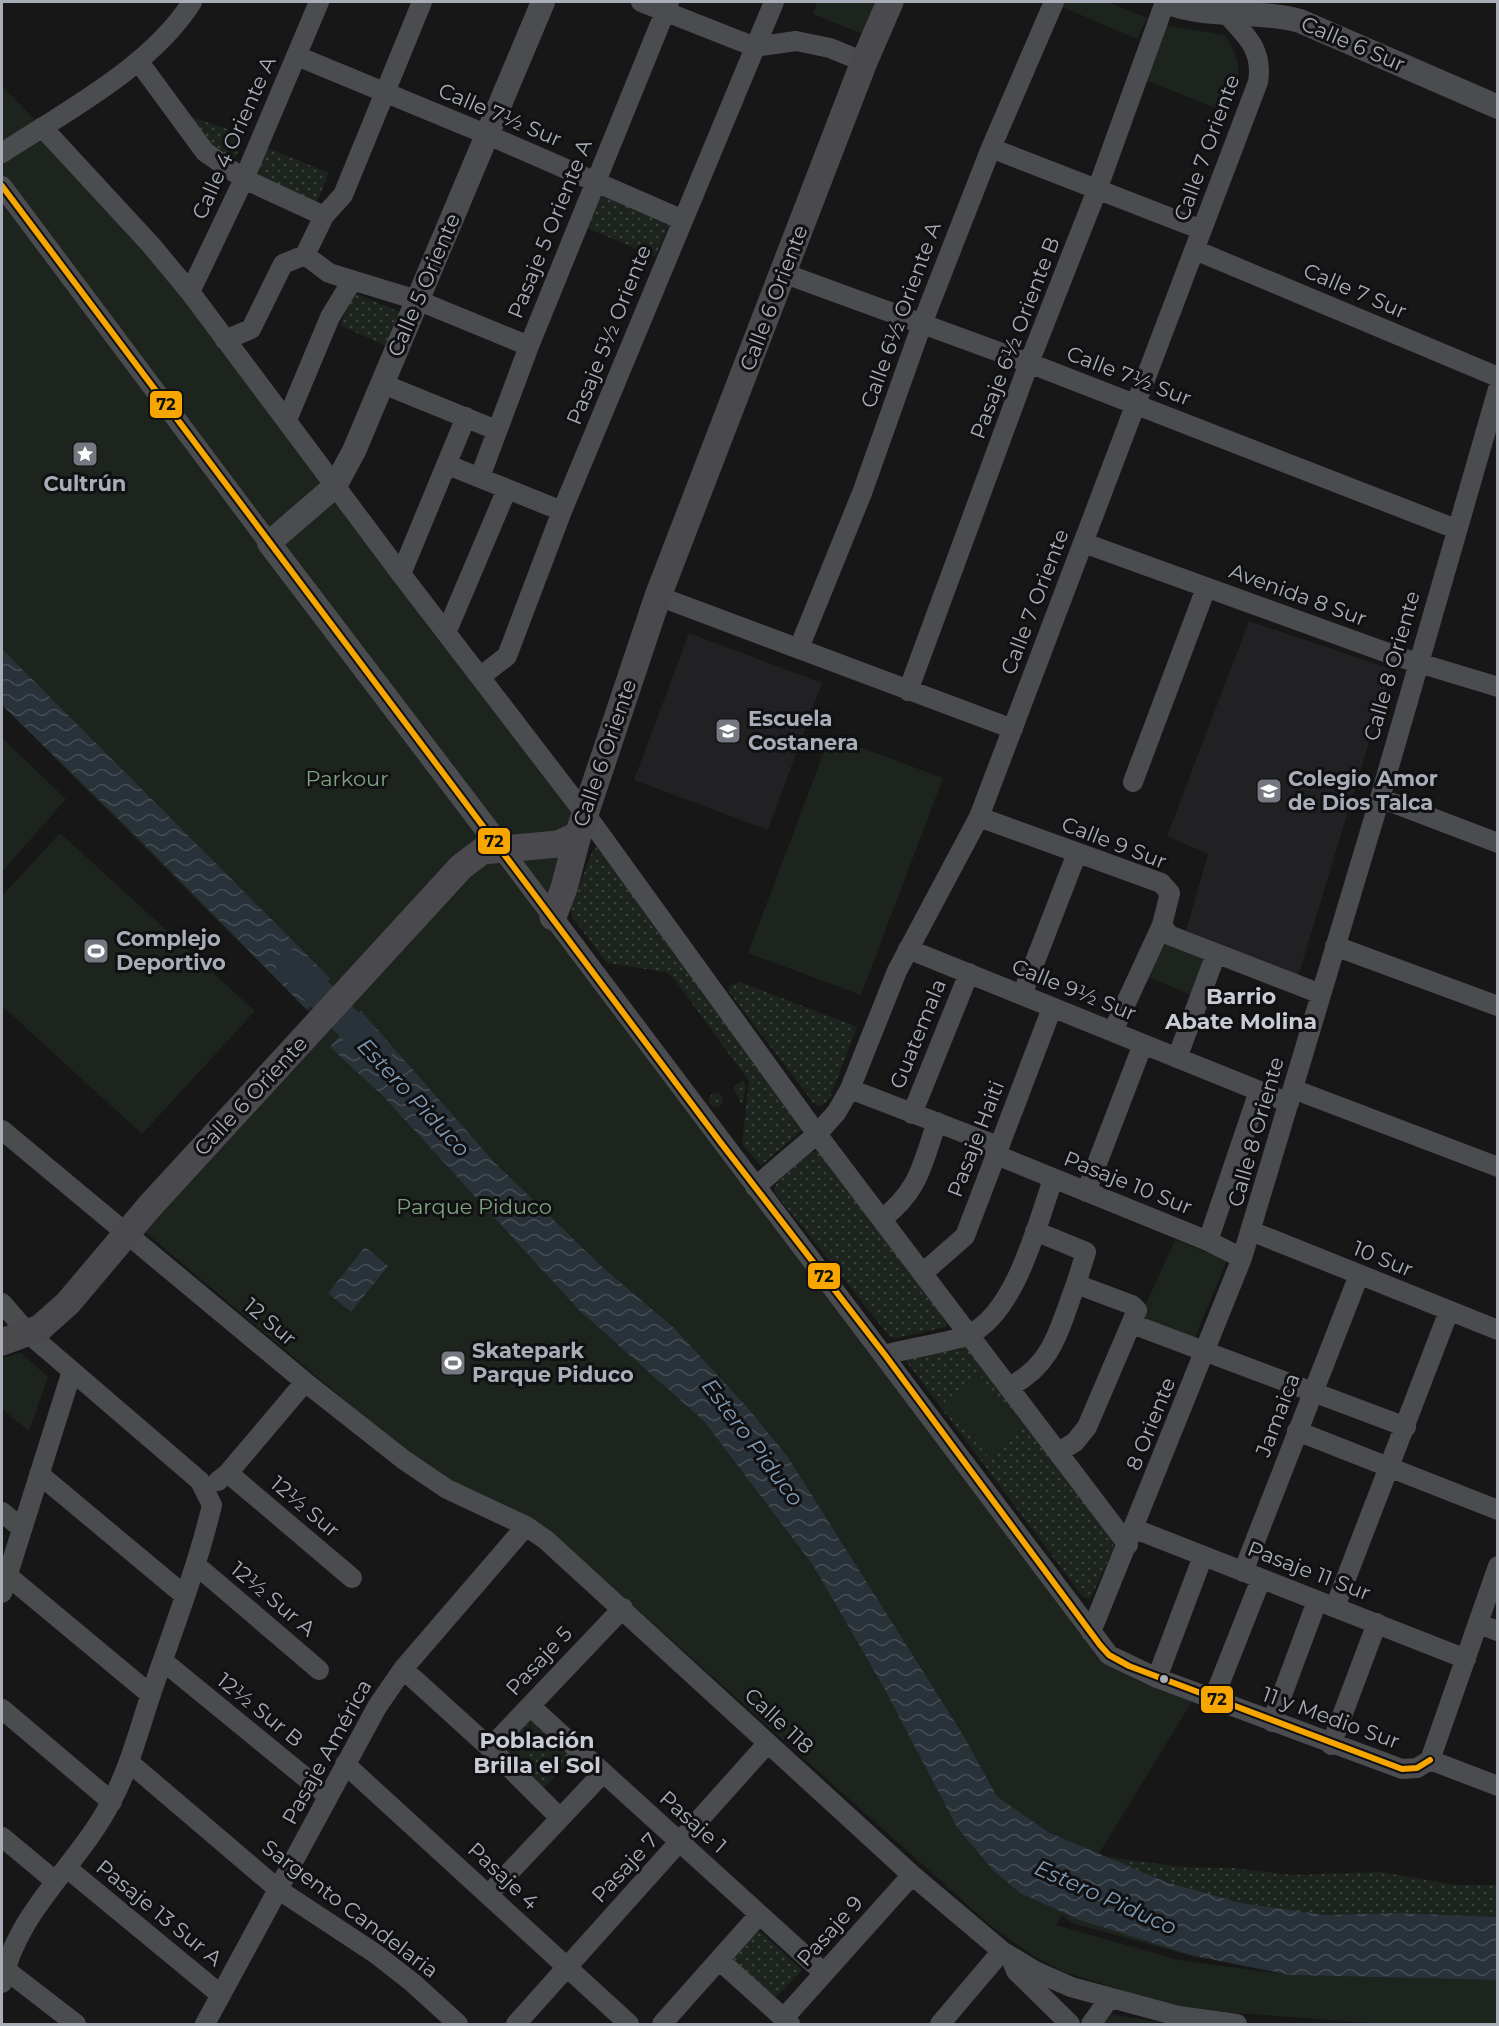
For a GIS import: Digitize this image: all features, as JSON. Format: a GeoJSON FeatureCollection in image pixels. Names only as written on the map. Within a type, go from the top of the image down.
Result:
{"type":"FeatureCollection","features":[{"type":"Feature","properties":{"kind":"main road","name":"Calle 6 Oriente"},"geometry":{"type":"LineString","coordinates":[[2,1342],[29,1334],[58,1314],[127,1234],[461,867],[482,851],[558,844],[582,825],[658,596],[864,62],[890,2]]}},
{"type":"Feature","properties":{"kind":"main road"},"geometry":{"type":"LineString","coordinates":[[553,917],[582,825]]}},
{"type":"Feature","properties":{"kind":"street"},"geometry":{"type":"LineString","coordinates":[[2,153],[139,62],[180,20],[192,2]]}},
{"type":"Feature","properties":{"kind":"street","name":"Calle 4 Oriente A"},"geometry":{"type":"LineString","coordinates":[[190,292],[244,179],[319,2]]}},
{"type":"Feature","properties":{"kind":"street"},"geometry":{"type":"LineString","coordinates":[[225,340],[251,329],[283,264],[305,255],[324,216],[343,195],[422,2]]}},
{"type":"Feature","properties":{"kind":"street","name":"Calle 5 Oriente"},"geometry":{"type":"LineString","coordinates":[[269,543],[334,486],[354,451],[543,2]]}},
{"type":"Feature","properties":{"kind":"street"},"geometry":{"type":"LineString","coordinates":[[641,2],[667,7],[755,47],[796,41],[830,48],[864,62]]}},
{"type":"Feature","properties":{"kind":"street","name":"Pasaje 5½ Oriente"},"geometry":{"type":"LineString","coordinates":[[480,677],[507,656],[562,511],[774,2]]}},
{"type":"Feature","properties":{"kind":"street","name":"Calle 6½ Oriente A"},"geometry":{"type":"LineString","coordinates":[[799,648],[862,494],[922,324],[991,148],[1054,2]]}},
{"type":"Feature","properties":{"kind":"street","name":"Calle 6 Sur"},"geometry":{"type":"LineString","coordinates":[[1165,2],[1190,8],[1221,7],[1300,21],[1497,107]]}},
{"type":"Feature","properties":{"kind":"street","name":"Pasaje 6½ Oriente B"},"geometry":{"type":"LineString","coordinates":[[908,691],[1029,363],[1097,190],[1165,2]]}},
{"type":"Feature","properties":{"kind":"street","name":"Pasaje 5 Oriente A"},"geometry":{"type":"LineString","coordinates":[[480,477],[529,346],[667,7]]}},
{"type":"Feature","properties":{"kind":"street","name":"Calle 7 Oriente"},"geometry":{"type":"LineString","coordinates":[[755,1187],[817,1134],[836,1113],[850,1089],[897,971],[980,817],[1203,230],[1260,73],[1256,48],[1244,31],[1221,7]]}},
{"type":"Feature","properties":{"kind":"street","name":"Calle 7½ Sur"},"geometry":{"type":"LineString","coordinates":[[297,56],[488,135],[682,220]]}},
{"type":"Feature","properties":{"kind":"street"},"geometry":{"type":"LineString","coordinates":[[139,62],[205,152],[244,179],[324,216]]}},
{"type":"Feature","properties":{"kind":"street"},"geometry":{"type":"LineString","coordinates":[[42,127],[151,245],[190,292],[480,677],[582,825],[1059,1452],[1131,1537]]}},
{"type":"Feature","properties":{"kind":"street"},"geometry":{"type":"LineString","coordinates":[[991,148],[1203,230]]}},
{"type":"Feature","properties":{"kind":"street"},"geometry":{"type":"LineString","coordinates":[[2,186],[501,848]]}},
{"type":"Feature","properties":{"kind":"street","name":"Calle 7 Sur"},"geometry":{"type":"LineString","coordinates":[[1195,250],[1497,377]]}},
{"type":"Feature","properties":{"kind":"street"},"geometry":{"type":"LineString","coordinates":[[305,255],[329,273],[417,300],[529,346]]}},
{"type":"Feature","properties":{"kind":"street","name":"Calle 7½ Sur"},"geometry":{"type":"LineString","coordinates":[[783,273],[1029,363],[1456,529]]}},
{"type":"Feature","properties":{"kind":"street"},"geometry":{"type":"LineString","coordinates":[[287,420],[330,316],[352,281]]}},
{"type":"Feature","properties":{"kind":"street"},"geometry":{"type":"LineString","coordinates":[[383,384],[496,430]]}},
{"type":"Feature","properties":{"kind":"street","name":"Calle 8 Oriente"},"geometry":{"type":"LineString","coordinates":[[1251,1231],[1380,798],[1497,389]]}},
{"type":"Feature","properties":{"kind":"street"},"geometry":{"type":"LineString","coordinates":[[401,574],[466,417]]}},
{"type":"Feature","properties":{"kind":"street"},"geometry":{"type":"LineString","coordinates":[[448,465],[562,511]]}},
{"type":"Feature","properties":{"kind":"street"},"geometry":{"type":"LineString","coordinates":[[446,633],[507,489]]}},
{"type":"Feature","properties":{"kind":"street","name":"Avenida 8 Sur"},"geometry":{"type":"LineString","coordinates":[[1084,543],[1418,662],[1497,687]]}},
{"type":"Feature","properties":{"kind":"street"},"geometry":{"type":"LineString","coordinates":[[1133,782],[1206,588]]}},
{"type":"Feature","properties":{"kind":"street"},"geometry":{"type":"LineString","coordinates":[[658,596],[1013,729]]}},
{"type":"Feature","properties":{"kind":"street"},"geometry":{"type":"LineString","coordinates":[[1380,798],[1497,843]]}},
{"type":"Feature","properties":{"kind":"street","name":"Calle 9 Sur"},"geometry":{"type":"LineString","coordinates":[[980,817],[1161,883],[1170,893],[1162,926]]}},
{"type":"Feature","properties":{"kind":"street","name":"11 y Medio Sur"},"geometry":{"type":"LineString","coordinates":[[501,848],[755,1187],[885,1355],[1104,1650],[1118,1661],[1157,1678],[1331,1745],[1402,1769],[1417,1768],[1430,1760]]}},
{"type":"Feature","properties":{"kind":"street"},"geometry":{"type":"LineString","coordinates":[[1022,995],[1077,853]]}},
{"type":"Feature","properties":{"kind":"street"},"geometry":{"type":"LineString","coordinates":[[1113,1031],[1162,926],[1169,935],[1321,994]]}},
{"type":"Feature","properties":{"kind":"street"},"geometry":{"type":"LineString","coordinates":[[1335,945],[1497,1006]]}},
{"type":"Feature","properties":{"kind":"street","name":"Calle 9½ Sur"},"geometry":{"type":"LineString","coordinates":[[908,949],[1259,1091],[1291,1096],[1497,1167]]}},
{"type":"Feature","properties":{"kind":"street"},"geometry":{"type":"LineString","coordinates":[[1177,1058],[1216,954]]}},
{"type":"Feature","properties":{"kind":"street","name":"Guatemala"},"geometry":{"type":"LineString","coordinates":[[912,1114],[969,973]]}},
{"type":"Feature","properties":{"kind":"street","name":"Pasaje Haiti"},"geometry":{"type":"LineString","coordinates":[[924,1272],[965,1236],[996,1150],[1053,1008]]}},
{"type":"Feature","properties":{"kind":"street"},"geometry":{"type":"LineString","coordinates":[[1086,1192],[1143,1044]]}},
{"type":"Feature","properties":{"kind":"street","name":"Pasaje 10 Sur"},"geometry":{"type":"LineString","coordinates":[[850,1089],[937,1122],[1053,1179],[1208,1241],[1242,1258]]}},
{"type":"Feature","properties":{"kind":"street"},"geometry":{"type":"LineString","coordinates":[[1208,1241],[1259,1091]]}},
{"type":"Feature","properties":{"kind":"street"},"geometry":{"type":"LineString","coordinates":[[882,1219],[899,1206],[912,1191],[937,1122]]}},
{"type":"Feature","properties":{"kind":"street","name":"12 Sur"},"geometry":{"type":"LineString","coordinates":[[2,1130],[304,1382],[404,1460],[447,1489],[525,1526]]}},
{"type":"Feature","properties":{"kind":"street"},"geometry":{"type":"LineString","coordinates":[[885,1355],[969,1334],[998,1312],[1017,1276],[1053,1179]]}},
{"type":"Feature","properties":{"kind":"street"},"geometry":{"type":"LineString","coordinates":[[1009,1387],[1036,1370],[1046,1358],[1076,1284],[1086,1252],[1035,1231]]}},
{"type":"Feature","properties":{"kind":"street","name":"8 Oriente"},"geometry":{"type":"LineString","coordinates":[[1091,1632],[1206,1352],[1251,1231]]}},
{"type":"Feature","properties":{"kind":"street","name":"10 Sur"},"geometry":{"type":"LineString","coordinates":[[1251,1231],[1497,1330]]}},
{"type":"Feature","properties":{"kind":"street","name":"Jamaica"},"geometry":{"type":"LineString","coordinates":[[1214,1700],[1297,1431],[1359,1275]]}},
{"type":"Feature","properties":{"kind":"street"},"geometry":{"type":"LineString","coordinates":[[1059,1452],[1075,1442],[1087,1427],[1134,1317],[1132,1305],[1076,1284]]}},
{"type":"Feature","properties":{"kind":"street"},"geometry":{"type":"LineString","coordinates":[[2,1303],[29,1334],[186,1468],[206,1490],[212,1505],[196,1565],[184,1594],[130,1763],[112,1802],[90,1839],[25,1923],[3,1973],[76,2025]]}},
{"type":"Feature","properties":{"kind":"street"},"geometry":{"type":"LineString","coordinates":[[1272,1722],[1391,1466],[1449,1311]]}},
{"type":"Feature","properties":{"kind":"street"},"geometry":{"type":"LineString","coordinates":[[1134,1317],[1206,1352],[1406,1427]]}},
{"type":"Feature","properties":{"kind":"street"},"geometry":{"type":"LineString","coordinates":[[72,1371],[4,1584],[151,1695]]}},
{"type":"Feature","properties":{"kind":"street"},"geometry":{"type":"LineString","coordinates":[[206,1490],[228,1473],[304,1382]]}},
{"type":"Feature","properties":{"kind":"street"},"geometry":{"type":"LineString","coordinates":[[1297,1431],[1391,1466],[1497,1510]]}},
{"type":"Feature","properties":{"kind":"street","name":"12½ Sur"},"geometry":{"type":"LineString","coordinates":[[228,1473],[352,1578]]}},
{"type":"Feature","properties":{"kind":"street"},"geometry":{"type":"LineString","coordinates":[[39,1474],[184,1594]]}},
{"type":"Feature","properties":{"kind":"street"},"geometry":{"type":"LineString","coordinates":[[2,1512],[21,1528]]}},
{"type":"Feature","properties":{"kind":"street","name":"Calle 118"},"geometry":{"type":"LineString","coordinates":[[525,1526],[546,1540],[623,1608],[767,1744],[912,1875],[1006,1953],[1016,1971],[1070,2025]]}},
{"type":"Feature","properties":{"kind":"street","name":"Pasaje América"},"geometry":{"type":"LineString","coordinates":[[205,2025],[377,1707],[403,1669],[525,1526]]}},
{"type":"Feature","properties":{"kind":"street","name":"Pasaje 11 Sur"},"geometry":{"type":"LineString","coordinates":[[1131,1537],[1203,1556],[1466,1659]]}},
{"type":"Feature","properties":{"kind":"street"},"geometry":{"type":"LineString","coordinates":[[1157,1678],[1203,1556]]}},
{"type":"Feature","properties":{"kind":"street","name":"12½ Sur A"},"geometry":{"type":"LineString","coordinates":[[196,1565],[320,1670]]}},
{"type":"Feature","properties":{"kind":"street"},"geometry":{"type":"LineString","coordinates":[[1497,1566],[1479,1624],[1430,1760],[1497,1786]]}},
{"type":"Feature","properties":{"kind":"street","name":"Pasaje 5"},"geometry":{"type":"LineString","coordinates":[[490,1748],[623,1608]]}},
{"type":"Feature","properties":{"kind":"street"},"geometry":{"type":"LineString","coordinates":[[1331,1745],[1377,1623]]}},
{"type":"Feature","properties":{"kind":"street"},"geometry":{"type":"LineString","coordinates":[[1479,1624],[1497,1631]]}},
{"type":"Feature","properties":{"kind":"street","name":"12½ Sur B"},"geometry":{"type":"LineString","coordinates":[[163,1662],[328,1797]]}},
{"type":"Feature","properties":{"kind":"street"},"geometry":{"type":"LineString","coordinates":[[403,1669],[490,1748],[561,1818]]}},
{"type":"Feature","properties":{"kind":"street","name":"Pasaje 1"},"geometry":{"type":"LineString","coordinates":[[530,1706],[602,1774],[681,1842],[758,1916],[824,1973]]}},
{"type":"Feature","properties":{"kind":"street"},"geometry":{"type":"LineString","coordinates":[[2,1709],[112,1802]]}},
{"type":"Feature","properties":{"kind":"street","name":"Pasaje 7"},"geometry":{"type":"LineString","coordinates":[[516,2025],[767,1744]]}},
{"type":"Feature","properties":{"kind":"street","name":"Sargento Candelaria"},"geometry":{"type":"LineString","coordinates":[[130,1763],[279,1890],[376,1954],[413,1983],[458,2025]]}},
{"type":"Feature","properties":{"kind":"street","name":"Pasaje 4"},"geometry":{"type":"LineString","coordinates":[[345,1764],[629,2025]]}},
{"type":"Feature","properties":{"kind":"street"},"geometry":{"type":"LineString","coordinates":[[488,1895],[602,1774]]}},
{"type":"Feature","properties":{"kind":"street","name":"Pasaje 13 Sur A"},"geometry":{"type":"LineString","coordinates":[[2,1837],[61,1875],[221,1995]]}},
{"type":"Feature","properties":{"kind":"street","name":"Pasaje 9"},"geometry":{"type":"LineString","coordinates":[[786,2022],[824,1973],[912,1875]]}},
{"type":"Feature","properties":{"kind":"street"},"geometry":{"type":"LineString","coordinates":[[662,2025],[758,1916]]}},
{"type":"Feature","properties":{"kind":"street"},"geometry":{"type":"LineString","coordinates":[[940,2025],[1006,1953],[1071,1987],[1109,1999],[1178,2016],[1237,2025]]}},
{"type":"Feature","properties":{"kind":"street"},"geometry":{"type":"LineString","coordinates":[[719,1960],[786,2022]]}},
{"type":"Feature","properties":{"kind":"street"},"geometry":{"type":"LineString","coordinates":[[1091,2025],[1109,1999]]}},
{"type":"Feature","properties":{"kind":"shaded area","name":"Colegio Amor de Dios Talca"},"geometry":{"type":"Polygon","coordinates":[[[1249,621],[1391,669],[1298,977],[1186,931],[1208,854],[1167,836],[1249,621]]]}},
{"type":"Feature","properties":{"kind":"shaded area","name":"Escuela Costanera"},"geometry":{"type":"Polygon","coordinates":[[[689,633],[822,683],[768,830],[634,780],[689,633]]]}},
{"type":"Feature","properties":{"kind":"green space"},"geometry":{"type":"Polygon","coordinates":[[[817,2],[875,2],[863,34],[813,14],[817,2]]]}},
{"type":"Feature","properties":{"kind":"green space"},"geometry":{"type":"Polygon","coordinates":[[[1051,2],[1108,2],[1147,18],[1137,39],[1051,2]]]}},
{"type":"Feature","properties":{"kind":"green space"},"geometry":{"type":"Polygon","coordinates":[[[1159,24],[1225,35],[1238,65],[1238,82],[1228,113],[1138,77],[1159,24]]]}},
{"type":"Feature","properties":{"kind":"green space","name":"Parque Piduco"},"geometry":{"type":"Polygon","coordinates":[[[2,86],[42,127],[186,292],[582,815],[550,925],[871,1356],[1097,1654],[1107,1663],[1130,1676],[1193,1700],[1087,1873],[1319,1972],[1199,1958],[1072,1923],[1062,1915],[1056,1925],[1179,1960],[1289,1975],[1497,1980],[1497,2024],[1385,2024],[1183,2009],[1064,1972],[1035,1957],[990,1925],[551,1532],[520,1512],[457,1484],[398,1445],[145,1232],[325,1028],[2,705],[2,86]]]}},
{"type":"Feature","properties":{"kind":"green space"},"geometry":{"type":"Polygon","coordinates":[[[183,114],[245,135],[232,165],[201,144],[183,114]]]}},
{"type":"Feature","properties":{"kind":"green space"},"geometry":{"type":"Polygon","coordinates":[[[266,147],[329,173],[314,209],[252,180],[266,147]]]}},
{"type":"Feature","properties":{"kind":"green space"},"geometry":{"type":"Polygon","coordinates":[[[600,193],[670,223],[655,257],[585,227],[600,193]]]}},
{"type":"Feature","properties":{"kind":"green space"},"geometry":{"type":"Polygon","coordinates":[[[354,293],[400,312],[386,346],[340,325],[354,293]]]}},
{"type":"Feature","properties":{"kind":"green space"},"geometry":{"type":"Polygon","coordinates":[[[830,736],[943,778],[861,995],[748,953],[830,736]]]}},
{"type":"Feature","properties":{"kind":"green space"},"geometry":{"type":"Polygon","coordinates":[[[2,738],[66,799],[2,872],[2,738]]]}},
{"type":"Feature","properties":{"kind":"green space","name":"Complejo Deportivo"},"geometry":{"type":"Polygon","coordinates":[[[60,833],[255,1011],[142,1134],[2,1006],[2,896],[60,833]]]}},
{"type":"Feature","properties":{"kind":"green space"},"geometry":{"type":"Polygon","coordinates":[[[594,847],[810,1123],[761,1166],[742,1144],[749,1081],[672,976],[665,972],[607,963],[572,917],[571,908],[594,847]]]}},
{"type":"Feature","properties":{"kind":"green space"},"geometry":{"type":"Polygon","coordinates":[[[1156,939],[1209,961],[1194,996],[1141,974],[1156,939]]]}},
{"type":"Feature","properties":{"kind":"green space"},"geometry":{"type":"Polygon","coordinates":[[[740,982],[857,1027],[829,1100],[821,1106],[815,1105],[729,992],[729,986],[740,982]]]}},
{"type":"Feature","properties":{"kind":"green space"},"geometry":{"type":"Polygon","coordinates":[[[743,1080],[746,1087],[742,1106],[733,1087],[743,1080]]]}},
{"type":"Feature","properties":{"kind":"green space"},"geometry":{"type":"Polygon","coordinates":[[[713,1093],[719,1093],[723,1100],[719,1107],[713,1107],[709,1103],[709,1097],[713,1093]]]}},
{"type":"Feature","properties":{"kind":"green space"},"geometry":{"type":"Polygon","coordinates":[[[818,1151],[948,1322],[946,1327],[897,1338],[890,1337],[776,1194],[774,1189],[777,1182],[812,1152],[818,1151]]]}},
{"type":"Feature","properties":{"kind":"green space"},"geometry":{"type":"Polygon","coordinates":[[[1175,1240],[1227,1260],[1193,1342],[1138,1322],[1175,1240]]]}},
{"type":"Feature","properties":{"kind":"green space"},"geometry":{"type":"Polygon","coordinates":[[[964,1344],[1112,1539],[1114,1549],[1090,1599],[1083,1597],[903,1357],[964,1344]]]}},
{"type":"Feature","properties":{"kind":"green space"},"geometry":{"type":"Polygon","coordinates":[[[21,1353],[48,1377],[29,1431],[2,1409],[2,1358],[21,1353]]]}},
{"type":"Feature","properties":{"kind":"green space"},"geometry":{"type":"Polygon","coordinates":[[[979,1374],[1022,1429],[989,1458],[945,1401],[979,1374]]]}},
{"type":"Feature","properties":{"kind":"green space"},"geometry":{"type":"Polygon","coordinates":[[[525,1712],[573,1757],[544,1788],[496,1743],[525,1712]]]}},
{"type":"Feature","properties":{"kind":"green space"},"geometry":{"type":"Polygon","coordinates":[[[1107,1857],[1182,1867],[1234,1868],[1292,1875],[1381,1872],[1455,1885],[1497,1885],[1497,1917],[1397,1913],[1326,1915],[1241,1903],[1166,1882],[1107,1857]]]}},
{"type":"Feature","properties":{"kind":"green space"},"geometry":{"type":"Polygon","coordinates":[[[753,1925],[802,1970],[772,2001],[724,1956],[753,1925]]]}},
{"type":"Feature","properties":{"kind":"green space"},"geometry":{"type":"Polygon","coordinates":[[[1111,2014],[1169,2024],[1101,2024],[1111,2014]]]}},
{"type":"Feature","properties":{"kind":"water"},"geometry":{"type":"Polygon","coordinates":[[[2,649],[330,978],[307,1010],[135,835],[2,705],[2,649]]]}},
{"type":"Feature","properties":{"kind":"water"},"geometry":{"type":"Polygon","coordinates":[[[361,1011],[494,1162],[600,1265],[674,1328],[745,1405],[787,1456],[963,1735],[997,1797],[1050,1833],[1166,1882],[1241,1903],[1326,1915],[1397,1913],[1497,1917],[1497,1980],[1289,1975],[1191,1955],[1080,1920],[1020,1893],[993,1870],[957,1827],[883,1686],[813,1565],[704,1421],[580,1311],[383,1096],[330,1047],[361,1011]]]}},
{"type":"Feature","properties":{"kind":"water"},"geometry":{"type":"Polygon","coordinates":[[[365,1247],[388,1266],[351,1312],[328,1293],[365,1247]]]}},
{"type":"Feature","properties":{"kind":"waterway","name":"Estero Piduco"},"geometry":{"type":"LineString","coordinates":[[291,965],[377,1053]]}},
{"type":"Feature","properties":{"kind":"transit line","name":"72"},"geometry":{"type":"LineString","coordinates":[[2,186],[1109,1655],[1129,1666],[1402,1769],[1417,1768],[1430,1760]]}},
{"type":"Feature","properties":{"kind":"place","name":"Cultrún"},"geometry":{"type":"Point","coordinates":[85,454]}},
{"type":"Feature","properties":{"kind":"place","name":"Escuela Costanera"},"geometry":{"type":"Point","coordinates":[728,731]}},
{"type":"Feature","properties":{"kind":"place","name":"Colegio Amor de Dios Talca"},"geometry":{"type":"Point","coordinates":[1269,791]}},
{"type":"Feature","properties":{"kind":"place","name":"Complejo Deportivo"},"geometry":{"type":"Point","coordinates":[96,951]}},
{"type":"Feature","properties":{"kind":"place","name":"Skatepark Parque Piduco"},"geometry":{"type":"Point","coordinates":[453,1363]}},
{"type":"Feature","properties":{"kind":"district","name":"Barrio Abate Molina"},"geometry":{"type":"Point","coordinates":[1241,1008]}},
{"type":"Feature","properties":{"kind":"district","name":"Población Brilla el Sol"},"geometry":{"type":"Point","coordinates":[537,1752]}},
{"type":"Feature","properties":{"kind":"park label","name":"Parkour"},"geometry":{"type":"Point","coordinates":[347,779]}}]}
